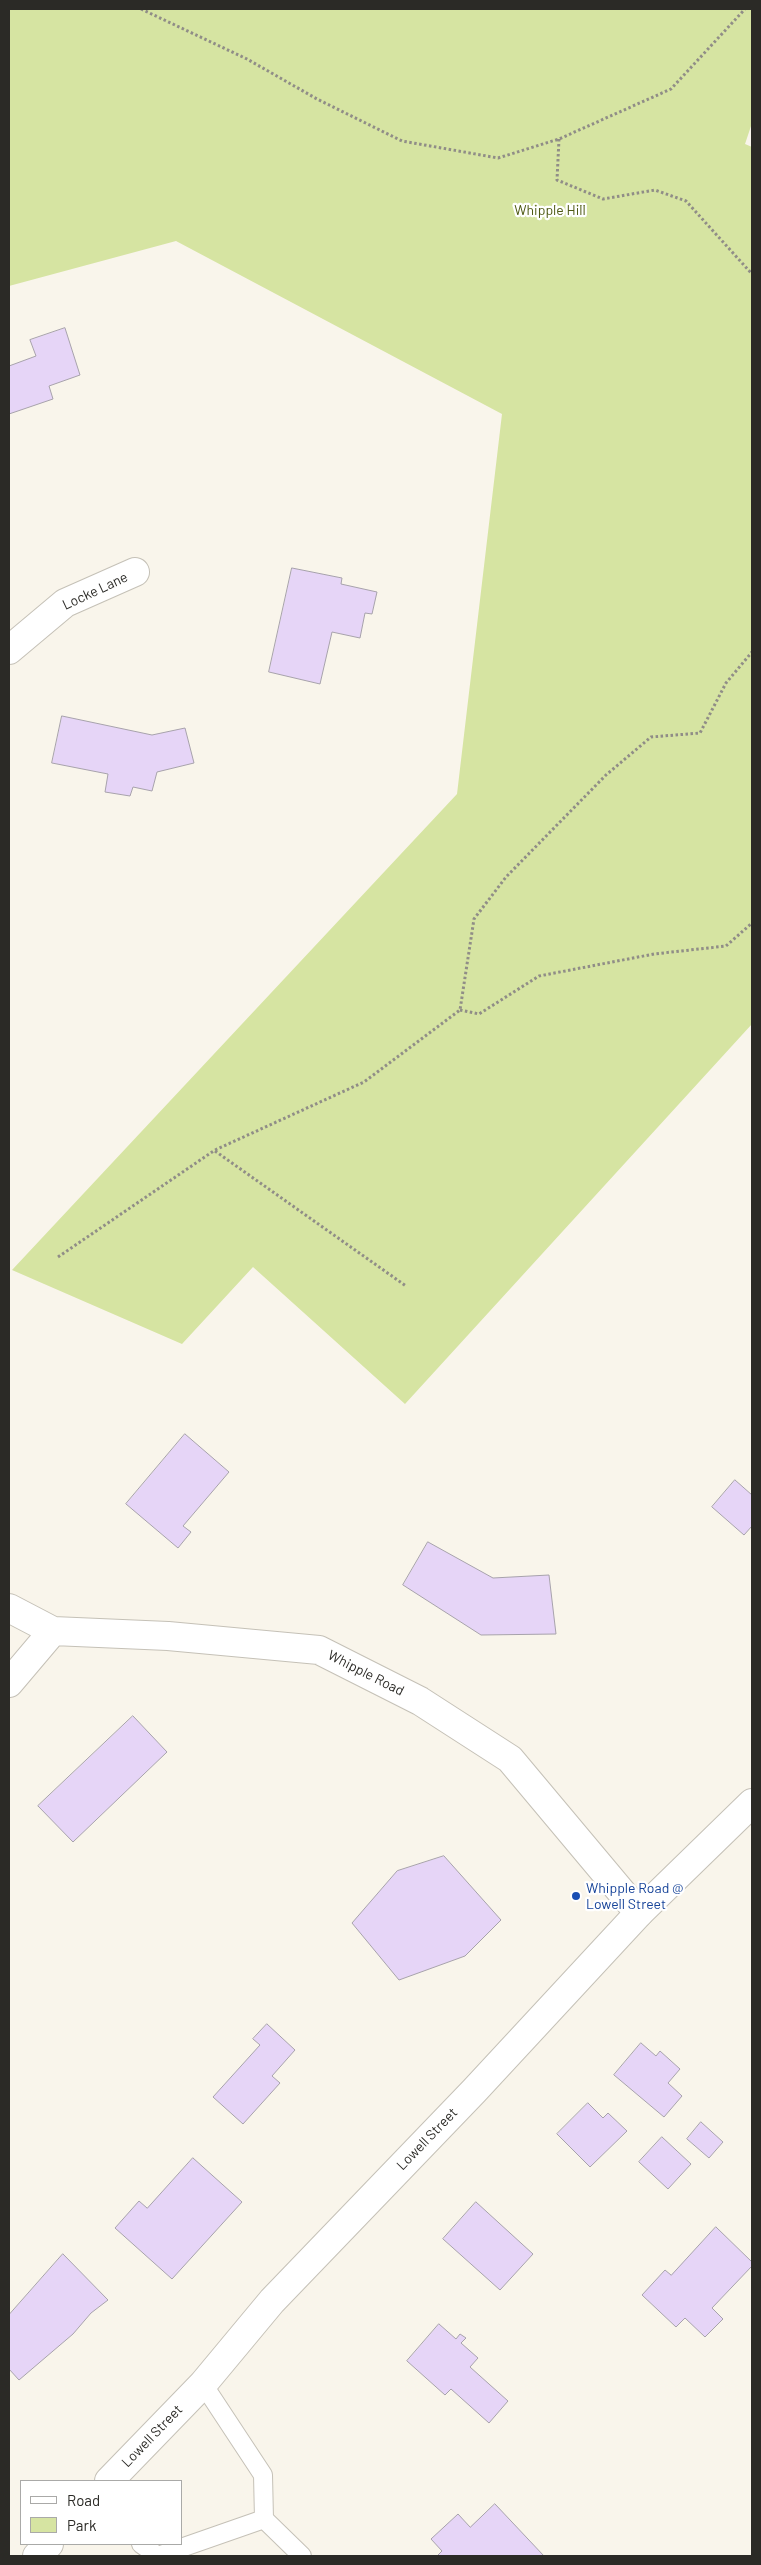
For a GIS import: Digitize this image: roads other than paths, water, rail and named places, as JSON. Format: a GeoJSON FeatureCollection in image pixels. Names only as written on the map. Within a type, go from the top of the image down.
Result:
{"type":"FeatureCollection","features":[{"type":"Feature","properties":{"kind":"street","name":"Locke Lane"},"geometry":{"type":"LineString","coordinates":[[9,650],[65,603],[135,572]]}},
{"type":"Feature","properties":{"kind":"street","name":"Whipple Road"},"geometry":{"type":"LineString","coordinates":[[9,1608],[54,1631],[168,1636],[319,1650],[420,1701],[510,1759],[639,1912]]}},
{"type":"Feature","properties":{"kind":"street"},"geometry":{"type":"LineString","coordinates":[[9,1683],[54,1631]]}},
{"type":"Feature","properties":{"kind":"street","name":"Lowell Street"},"geometry":{"type":"LineString","coordinates":[[110,2480],[203,2384],[272,2301],[474,2091],[639,1912],[752,1803]]}},
{"type":"Feature","properties":{"kind":"street"},"geometry":{"type":"LineString","coordinates":[[37,2556],[48,2545]]}},
{"type":"Feature","properties":{"kind":"lane"},"geometry":{"type":"LineString","coordinates":[[203,2384],[263,2475],[264,2519],[302,2556]]}},
{"type":"Feature","properties":{"kind":"lane"},"geometry":{"type":"LineString","coordinates":[[142,2545],[158,2556],[264,2519]]}},
{"type":"Feature","properties":{"kind":"place","name":"Whipple Road @ Lowell Street"},"geometry":{"type":"Point","coordinates":[576,1896]}},
{"type":"Feature","properties":{"kind":"park label","name":"Whipple Hill"},"geometry":{"type":"Point","coordinates":[550,210]}}]}
